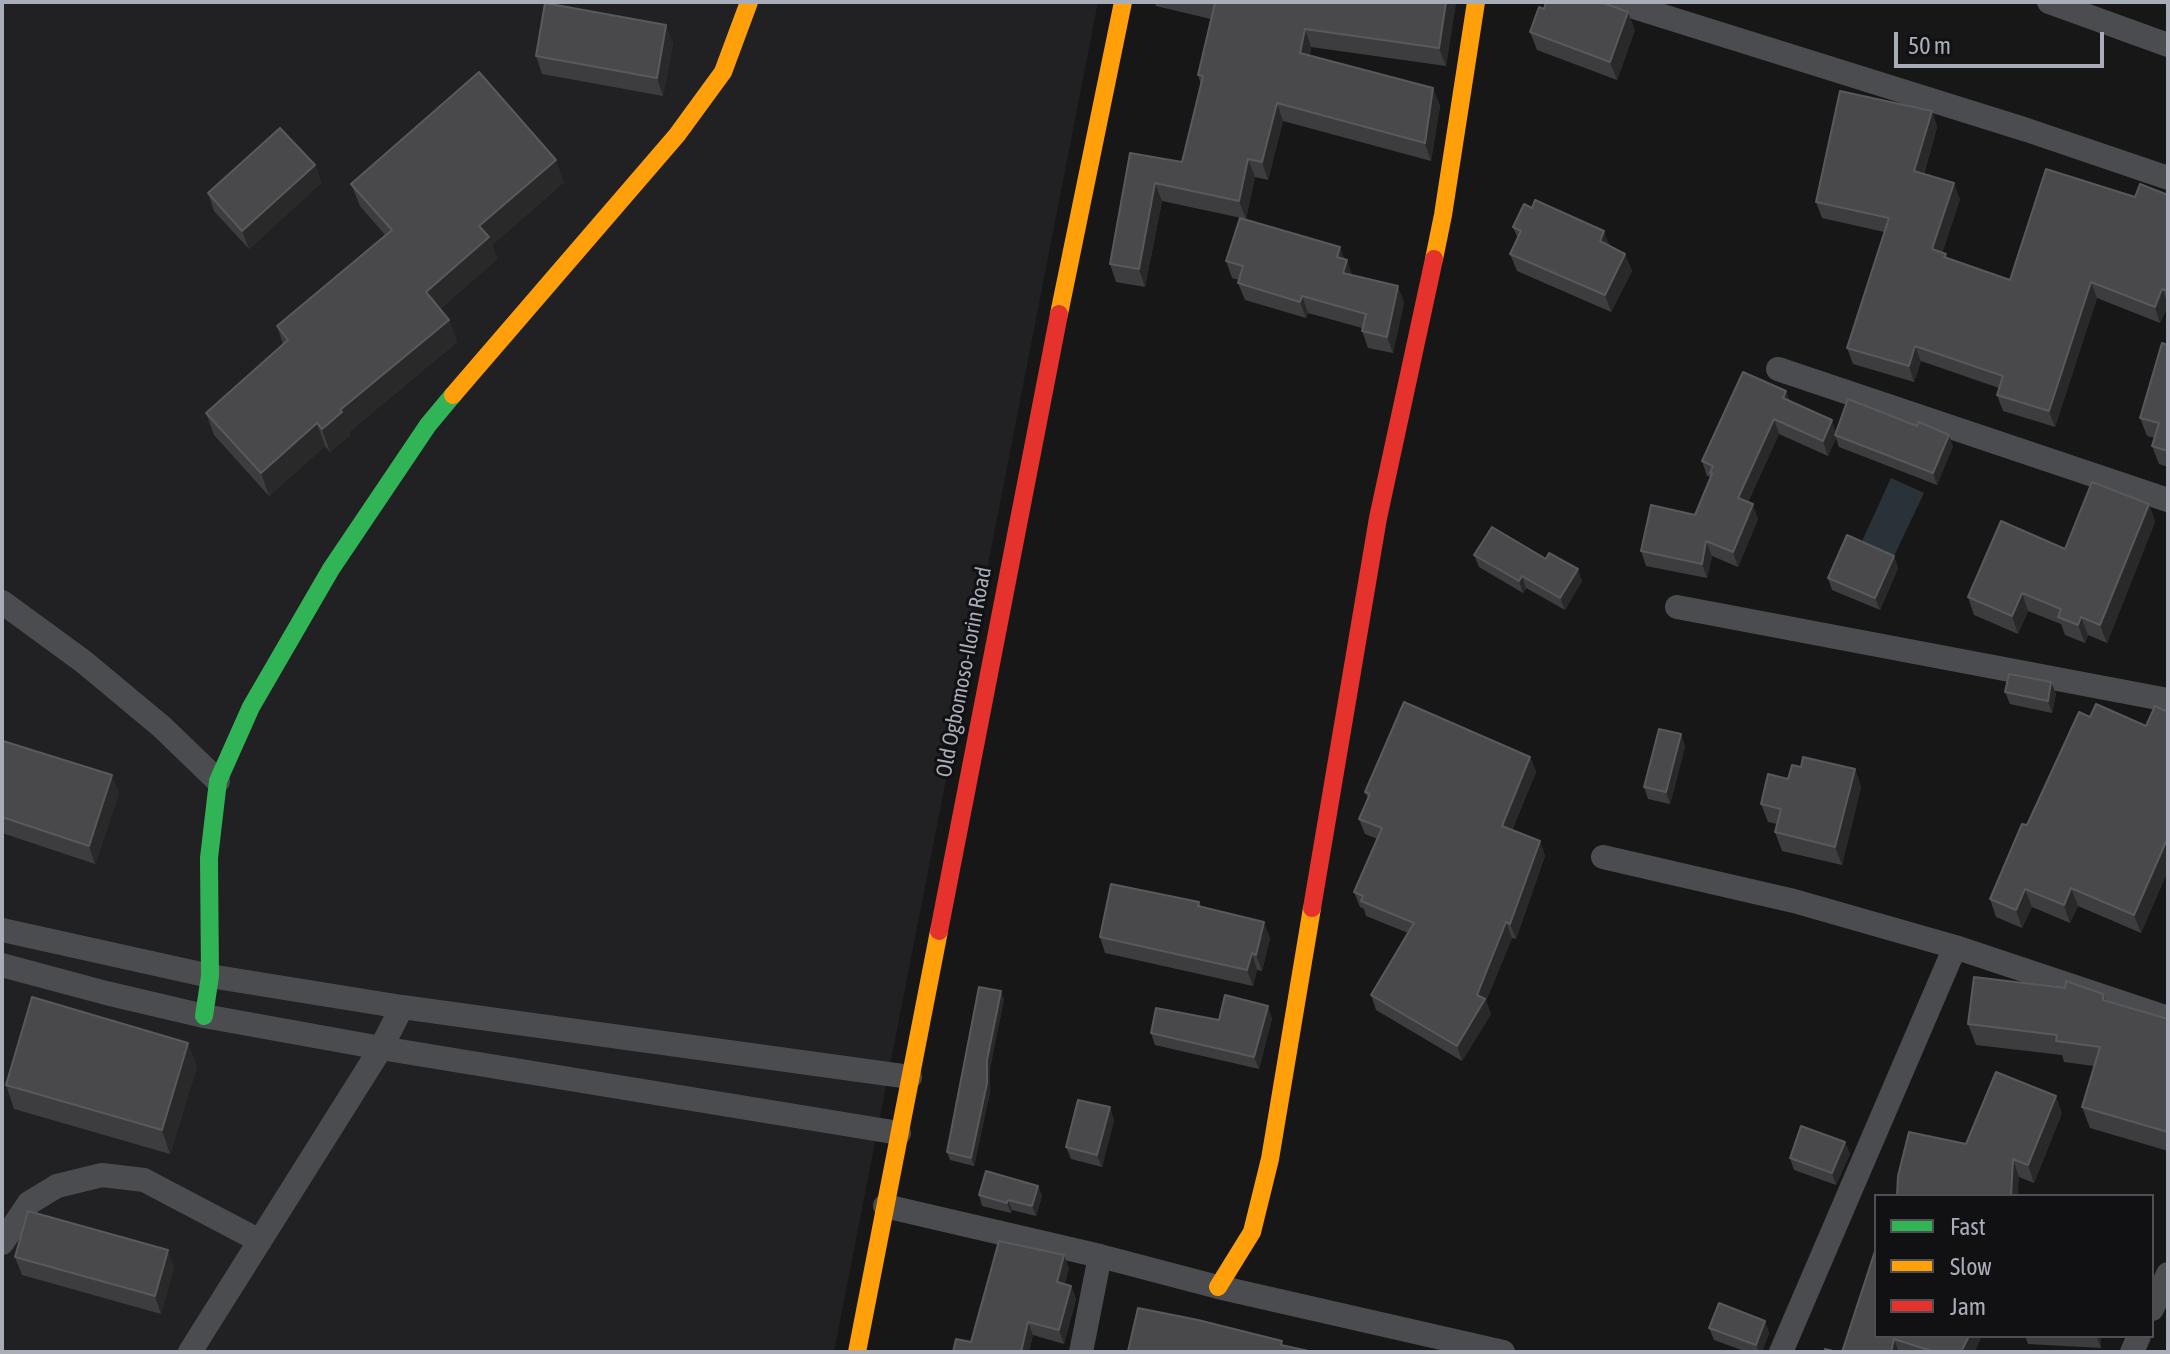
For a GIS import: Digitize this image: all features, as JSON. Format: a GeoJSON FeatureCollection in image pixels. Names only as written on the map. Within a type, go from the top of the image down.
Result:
{"type":"FeatureCollection","features":[{"type":"Feature","properties":{"kind":"main road"},"geometry":{"type":"LineString","coordinates":[[204,1016],[210,976],[209,858],[218,781],[251,707],[331,569],[428,425],[677,135],[723,72],[749,2]]}},
{"type":"Feature","properties":{"kind":"main road","name":"Old Ogbomoso-Ilorin Road"},"geometry":{"type":"LineString","coordinates":[[857,1352],[1076,224],[1123,2]]}},
{"type":"Feature","properties":{"kind":"main road"},"geometry":{"type":"LineString","coordinates":[[1218,1287],[1252,1232],[1270,1159],[1378,518],[1443,215],[1476,2]]}},
{"type":"Feature","properties":{"kind":"street"},"geometry":{"type":"LineString","coordinates":[[1618,2],[2027,130],[2168,178]]}},
{"type":"Feature","properties":{"kind":"street"},"geometry":{"type":"LineString","coordinates":[[2049,2],[2074,6],[2168,45]]}},
{"type":"Feature","properties":{"kind":"street"},"geometry":{"type":"LineString","coordinates":[[1778,369],[2168,500]]}},
{"type":"Feature","properties":{"kind":"street"},"geometry":{"type":"LineString","coordinates":[[2,602],[84,662],[162,727],[218,781]]}},
{"type":"Feature","properties":{"kind":"street"},"geometry":{"type":"LineString","coordinates":[[1677,607],[2168,700]]}},
{"type":"Feature","properties":{"kind":"street"},"geometry":{"type":"LineString","coordinates":[[1603,857],[1763,893],[1955,947],[2168,1018]]}},
{"type":"Feature","properties":{"kind":"street"},"geometry":{"type":"LineString","coordinates":[[2,930],[210,976],[402,1007],[910,1077]]}},
{"type":"Feature","properties":{"kind":"street"},"geometry":{"type":"LineString","coordinates":[[1781,1352],[1955,947]]}},
{"type":"Feature","properties":{"kind":"street"},"geometry":{"type":"LineString","coordinates":[[2,965],[204,1016],[899,1133]]}},
{"type":"Feature","properties":{"kind":"street"},"geometry":{"type":"LineString","coordinates":[[190,1352],[381,1048],[402,1007]]}},
{"type":"Feature","properties":{"kind":"street"},"geometry":{"type":"LineString","coordinates":[[2,1243],[29,1203],[57,1186],[102,1175],[144,1180],[260,1241]]}},
{"type":"Feature","properties":{"kind":"street"},"geometry":{"type":"LineString","coordinates":[[885,1206],[1503,1352]]}},
{"type":"Feature","properties":{"kind":"street"},"geometry":{"type":"LineString","coordinates":[[1081,1352],[1100,1256]]}},
{"type":"Feature","properties":{"kind":"street"},"geometry":{"type":"LineString","coordinates":[[2154,1305],[2168,1274]]}},
{"type":"Feature","properties":{"kind":"shaded area"},"geometry":{"type":"Polygon","coordinates":[[[2,2],[1098,2],[834,1352],[2,1352],[2,2]]]}},
{"type":"Feature","properties":{"kind":"shaded area"},"geometry":{"type":"Polygon","coordinates":[[[1891,478],[1924,493],[1894,556],[1862,541],[1891,478]]]}},
{"type":"Feature","properties":{"kind":"building"},"geometry":{"type":"Polygon","coordinates":[[[1210,2],[1446,2],[1439,48],[1305,29],[1300,53],[1433,88],[1425,143],[1277,103],[1262,162],[1248,159],[1239,201],[1155,183],[1139,269],[1110,264],[1130,153],[1182,162],[1203,76],[1198,75],[1215,3],[1210,2]]]}},
{"type":"Feature","properties":{"kind":"building"},"geometry":{"type":"Polygon","coordinates":[[[1546,2],[1601,2],[1628,12],[1610,62],[1530,32],[1539,7],[1544,9],[1546,2]]]}},
{"type":"Feature","properties":{"kind":"building"},"geometry":{"type":"Polygon","coordinates":[[[545,3],[666,25],[657,78],[536,56],[545,3]]]}},
{"type":"Feature","properties":{"kind":"building"},"geometry":{"type":"Polygon","coordinates":[[[479,72],[556,160],[479,226],[489,237],[426,292],[449,320],[340,410],[342,412],[322,429],[317,423],[261,473],[206,413],[288,340],[277,326],[392,230],[351,184],[479,72]]]}},
{"type":"Feature","properties":{"kind":"building"},"geometry":{"type":"Polygon","coordinates":[[[1840,91],[1932,111],[1914,171],[1954,183],[1932,249],[1946,254],[1944,257],[2010,280],[2046,169],[2135,197],[2140,184],[2168,195],[2168,291],[2162,289],[2155,307],[2091,282],[2049,411],[1997,395],[2003,376],[1915,346],[1909,366],[1847,348],[1889,218],[1816,202],[1840,91]]]}},
{"type":"Feature","properties":{"kind":"building"},"geometry":{"type":"Polygon","coordinates":[[[280,128],[315,165],[242,231],[208,193],[280,128]]]}},
{"type":"Feature","properties":{"kind":"building"},"geometry":{"type":"Polygon","coordinates":[[[1535,200],[1604,231],[1600,241],[1625,254],[1605,295],[1510,254],[1521,231],[1513,227],[1524,204],[1532,208],[1535,200]]]}},
{"type":"Feature","properties":{"kind":"building"},"geometry":{"type":"Polygon","coordinates":[[[1240,218],[1340,247],[1337,257],[1347,260],[1343,273],[1398,286],[1387,337],[1362,331],[1366,314],[1302,296],[1300,302],[1238,283],[1243,266],[1226,261],[1240,218]]]}},
{"type":"Feature","properties":{"kind":"building"},"geometry":{"type":"Polygon","coordinates":[[[2162,343],[2168,345],[2168,451],[2152,446],[2159,423],[2140,418],[2162,343]]]}},
{"type":"Feature","properties":{"kind":"building"},"geometry":{"type":"Polygon","coordinates":[[[1743,372],[1786,391],[1783,398],[1832,420],[1823,441],[1774,419],[1738,498],[1753,504],[1733,552],[1706,541],[1702,564],[1641,551],[1651,505],[1695,515],[1712,474],[1713,466],[1702,461],[1743,372]]]}},
{"type":"Feature","properties":{"kind":"building"},"geometry":{"type":"Polygon","coordinates":[[[1848,399],[1949,435],[1933,473],[1835,435],[1848,399]]]}},
{"type":"Feature","properties":{"kind":"building"},"geometry":{"type":"Polygon","coordinates":[[[2092,482],[2149,504],[2100,625],[2081,617],[2078,625],[2058,617],[2061,609],[2022,593],[2012,616],[1968,597],[2001,521],[2065,549],[2092,482]]]}},
{"type":"Feature","properties":{"kind":"building"},"geometry":{"type":"Polygon","coordinates":[[[1492,527],[1546,559],[1549,553],[1578,569],[1560,598],[1522,576],[1519,581],[1474,555],[1492,527]]]}},
{"type":"Feature","properties":{"kind":"building"},"geometry":{"type":"Polygon","coordinates":[[[1847,535],[1894,556],[1875,598],[1828,578],[1847,535]]]}},
{"type":"Feature","properties":{"kind":"building"},"geometry":{"type":"Polygon","coordinates":[[[2009,674],[2051,682],[2048,701],[2005,692],[2009,674]]]}},
{"type":"Feature","properties":{"kind":"building"},"geometry":{"type":"Polygon","coordinates":[[[1404,702],[1530,757],[1502,826],[1540,841],[1510,924],[1506,922],[1477,995],[1485,999],[1457,1046],[1371,995],[1414,923],[1361,901],[1363,896],[1354,892],[1382,828],[1359,819],[1370,794],[1365,792],[1404,702]]]}},
{"type":"Feature","properties":{"kind":"building"},"geometry":{"type":"Polygon","coordinates":[[[2096,704],[2146,726],[2155,706],[2168,712],[2168,837],[2134,915],[2071,888],[2064,905],[2025,889],[2016,910],[1990,899],[2022,824],[2027,825],[2079,712],[2090,717],[2096,704]]]}},
{"type":"Feature","properties":{"kind":"building"},"geometry":{"type":"Polygon","coordinates":[[[1659,729],[1681,734],[1666,792],[1644,787],[1659,729]]]}},
{"type":"Feature","properties":{"kind":"building"},"geometry":{"type":"Polygon","coordinates":[[[3,741],[112,775],[89,846],[2,817],[3,741]]]}},
{"type":"Feature","properties":{"kind":"building"},"geometry":{"type":"Polygon","coordinates":[[[1803,757],[1855,769],[1835,847],[1775,832],[1781,809],[1761,804],[1768,774],[1788,779],[1792,765],[1801,767],[1803,757]]]}},
{"type":"Feature","properties":{"kind":"building"},"geometry":{"type":"Polygon","coordinates":[[[1111,884],[1199,902],[1198,906],[1264,922],[1256,955],[1252,953],[1247,970],[1100,937],[1111,884]]]}},
{"type":"Feature","properties":{"kind":"building"},"geometry":{"type":"Polygon","coordinates":[[[1974,977],[2065,988],[2066,981],[2103,994],[2103,1000],[2168,1019],[2168,1132],[2082,1107],[2100,1047],[2056,1041],[2057,1035],[1968,1024],[1974,977]]]}},
{"type":"Feature","properties":{"kind":"building"},"geometry":{"type":"Polygon","coordinates":[[[979,987],[1001,991],[987,1060],[987,1083],[971,1158],[947,1152],[979,987]]]}},
{"type":"Feature","properties":{"kind":"building"},"geometry":{"type":"Polygon","coordinates":[[[1225,995],[1268,1006],[1254,1057],[1151,1033],[1156,1008],[1219,1020],[1225,995]]]}},
{"type":"Feature","properties":{"kind":"building"},"geometry":{"type":"Polygon","coordinates":[[[32,997],[188,1043],[162,1130],[6,1085],[32,997]]]}},
{"type":"Feature","properties":{"kind":"building"},"geometry":{"type":"Polygon","coordinates":[[[1996,1072],[2056,1096],[2028,1165],[2013,1159],[2011,1194],[1897,1194],[1898,1176],[1909,1132],[1966,1144],[1996,1072]]]}},
{"type":"Feature","properties":{"kind":"building"},"geometry":{"type":"Polygon","coordinates":[[[1078,1100],[1110,1107],[1097,1155],[1066,1147],[1078,1100]]]}},
{"type":"Feature","properties":{"kind":"building"},"geometry":{"type":"Polygon","coordinates":[[[1801,1126],[1845,1142],[1832,1173],[1790,1158],[1801,1126]]]}},
{"type":"Feature","properties":{"kind":"building"},"geometry":{"type":"Polygon","coordinates":[[[986,1171],[1038,1186],[1032,1206],[979,1195],[986,1171]]]}},
{"type":"Feature","properties":{"kind":"building"},"geometry":{"type":"Polygon","coordinates":[[[28,1211],[168,1250],[155,1296],[15,1257],[28,1211]]]}},
{"type":"Feature","properties":{"kind":"building"},"geometry":{"type":"Polygon","coordinates":[[[999,1241],[1064,1255],[1057,1282],[1071,1286],[1059,1330],[1028,1322],[1021,1352],[953,1352],[956,1339],[971,1342],[999,1241]]]}},
{"type":"Feature","properties":{"kind":"building"},"geometry":{"type":"Polygon","coordinates":[[[1874,1254],[1874,1338],[1968,1338],[1961,1352],[1935,1352],[1894,1339],[1891,1352],[1842,1352],[1874,1254]]]}},
{"type":"Feature","properties":{"kind":"building"},"geometry":{"type":"Polygon","coordinates":[[[1719,1303],[1765,1321],[1756,1345],[1709,1328],[1719,1303]]]}},
{"type":"Feature","properties":{"kind":"building"},"geometry":{"type":"Polygon","coordinates":[[[1138,1308],[1282,1341],[1281,1345],[1313,1352],[1128,1351],[1138,1308]]]}},
{"type":"Feature","properties":{"kind":"traffic: fast"},"geometry":{"type":"LineString","coordinates":[[204,1016],[210,976],[209,858],[218,781],[251,707],[331,569],[428,425],[453,395]]}},
{"type":"Feature","properties":{"kind":"traffic: slow"},"geometry":{"type":"LineString","coordinates":[[453,395],[677,135],[723,72],[749,2]]}},
{"type":"Feature","properties":{"kind":"traffic: slow"},"geometry":{"type":"LineString","coordinates":[[1059,314],[1123,2]]}},
{"type":"Feature","properties":{"kind":"traffic: slow"},"geometry":{"type":"LineString","coordinates":[[1434,259],[1476,2]]}},
{"type":"Feature","properties":{"kind":"traffic: slow"},"geometry":{"type":"LineString","coordinates":[[1218,1287],[1252,1232],[1270,1159],[1312,908]]}},
{"type":"Feature","properties":{"kind":"traffic: slow"},"geometry":{"type":"LineString","coordinates":[[857,1352],[939,931]]}},
{"type":"Feature","properties":{"kind":"traffic: jam"},"geometry":{"type":"LineString","coordinates":[[1312,908],[1378,518],[1434,259]]}},
{"type":"Feature","properties":{"kind":"traffic: jam"},"geometry":{"type":"LineString","coordinates":[[939,931],[1059,314]]}}]}
